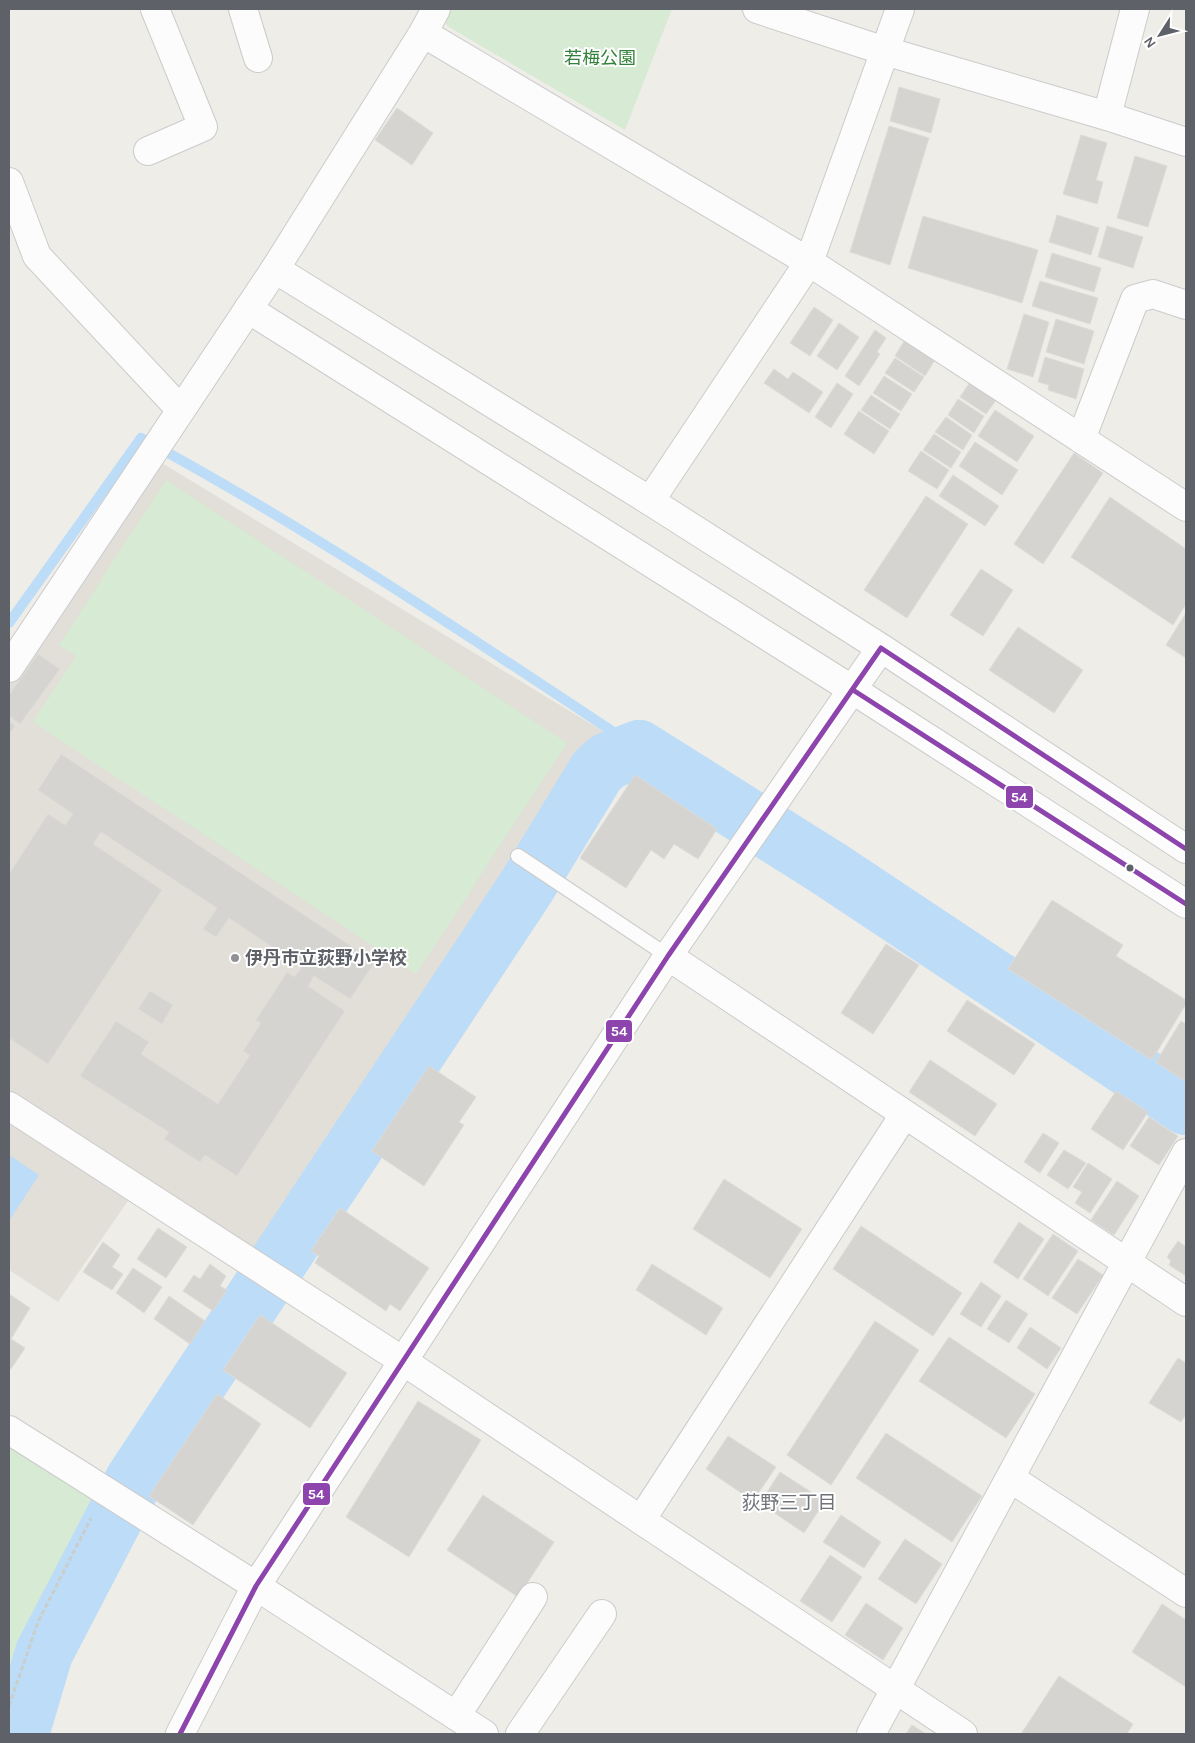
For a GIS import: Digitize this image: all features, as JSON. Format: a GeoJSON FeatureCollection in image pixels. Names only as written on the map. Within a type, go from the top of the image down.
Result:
{"type":"FeatureCollection","features":[{"type":"Feature","properties":{"kind":"street"},"geometry":{"type":"LineString","coordinates":[[148,151],[203,127],[155,9]]}},
{"type":"Feature","properties":{"kind":"street"},"geometry":{"type":"LineString","coordinates":[[243,9],[258,58]]}},
{"type":"Feature","properties":{"kind":"street"},"geometry":{"type":"LineString","coordinates":[[9,668],[275,270],[423,33],[436,9]]}},
{"type":"Feature","properties":{"kind":"street"},"geometry":{"type":"LineString","coordinates":[[756,9],[885,51],[1107,116],[1186,142]]}},
{"type":"Feature","properties":{"kind":"street"},"geometry":{"type":"LineString","coordinates":[[650,501],[809,262],[900,9]]}},
{"type":"Feature","properties":{"kind":"street"},"geometry":{"type":"LineString","coordinates":[[1107,116],[1135,9]]}},
{"type":"Feature","properties":{"kind":"street"},"geometry":{"type":"LineString","coordinates":[[423,33],[809,262],[1186,507]]}},
{"type":"Feature","properties":{"kind":"street"},"geometry":{"type":"LineString","coordinates":[[9,182],[37,256],[180,410]]}},
{"type":"Feature","properties":{"kind":"street"},"geometry":{"type":"LineString","coordinates":[[275,270],[650,501],[881,648],[1186,849]]}},
{"type":"Feature","properties":{"kind":"street"},"geometry":{"type":"LineString","coordinates":[[1081,439],[1135,299],[1153,294],[1186,305]]}},
{"type":"Feature","properties":{"kind":"street"},"geometry":{"type":"LineString","coordinates":[[248,309],[853,690],[1186,904]]}},
{"type":"Feature","properties":{"kind":"street"},"geometry":{"type":"LineString","coordinates":[[180,1734],[256,1586],[668,956],[881,648]]}},
{"type":"Feature","properties":{"kind":"street"},"geometry":{"type":"LineString","coordinates":[[668,956],[1186,1302]]}},
{"type":"Feature","properties":{"kind":"street"},"geometry":{"type":"LineString","coordinates":[[9,1106],[403,1361],[963,1734]]}},
{"type":"Feature","properties":{"kind":"street"},"geometry":{"type":"LineString","coordinates":[[641,1520],[904,1115]]}},
{"type":"Feature","properties":{"kind":"street"},"geometry":{"type":"LineString","coordinates":[[871,1734],[1186,1153]]}},
{"type":"Feature","properties":{"kind":"street"},"geometry":{"type":"LineString","coordinates":[[9,1430],[256,1586],[484,1734]]}},
{"type":"Feature","properties":{"kind":"street"},"geometry":{"type":"LineString","coordinates":[[1010,1478],[1186,1593]]}},
{"type":"Feature","properties":{"kind":"street"},"geometry":{"type":"LineString","coordinates":[[456,1716],[533,1597]]}},
{"type":"Feature","properties":{"kind":"street"},"geometry":{"type":"LineString","coordinates":[[520,1734],[602,1614]]}},
{"type":"Feature","properties":{"kind":"lane"},"geometry":{"type":"LineString","coordinates":[[518,856],[668,956]]}},
{"type":"Feature","properties":{"kind":"path"},"geometry":{"type":"LineString","coordinates":[[9,1706],[38,1622],[114,1496]]}},
{"type":"Feature","properties":{"kind":"shaded area","name":"伊丹市立荻野小学校"},"geometry":{"type":"Polygon","coordinates":[[[162,463],[609,735],[264,1258],[141,1182],[58,1302],[9,1270],[9,682],[162,463]]]}},
{"type":"Feature","properties":{"kind":"green space","name":"若梅公園"},"geometry":{"type":"Polygon","coordinates":[[[446,9],[672,9],[625,130],[447,26],[443,14],[446,9]]]}},
{"type":"Feature","properties":{"kind":"green space"},"geometry":{"type":"Polygon","coordinates":[[[166,480],[567,743],[416,974],[33,722],[76,656],[59,645],[166,480]]]}},
{"type":"Feature","properties":{"kind":"green space"},"geometry":{"type":"Polygon","coordinates":[[[9,1445],[95,1499],[9,1692],[9,1445]]]}},
{"type":"Feature","properties":{"kind":"water"},"geometry":{"type":"Polygon","coordinates":[[[9,1155],[39,1175],[9,1221],[9,1155]]]}},
{"type":"Feature","properties":{"kind":"building"},"geometry":{"type":"Polygon","coordinates":[[[899,87],[940,99],[931,133],[890,121],[899,87]]]}},
{"type":"Feature","properties":{"kind":"building"},"geometry":{"type":"Polygon","coordinates":[[[397,108],[433,133],[412,165],[375,140],[397,108]]]}},
{"type":"Feature","properties":{"kind":"building"},"geometry":{"type":"Polygon","coordinates":[[[889,126],[929,138],[890,265],[850,252],[889,126]]]}},
{"type":"Feature","properties":{"kind":"building"},"geometry":{"type":"Polygon","coordinates":[[[1081,135],[1107,143],[1096,180],[1103,182],[1097,204],[1063,194],[1081,135]]]}},
{"type":"Feature","properties":{"kind":"building"},"geometry":{"type":"Polygon","coordinates":[[[1135,156],[1167,166],[1148,227],[1117,218],[1135,156]]]}},
{"type":"Feature","properties":{"kind":"building"},"geometry":{"type":"Polygon","coordinates":[[[1057,215],[1099,228],[1091,255],[1049,242],[1057,215]]]}},
{"type":"Feature","properties":{"kind":"building"},"geometry":{"type":"Polygon","coordinates":[[[923,216],[1038,250],[1022,303],[908,268],[923,216]]]}},
{"type":"Feature","properties":{"kind":"building"},"geometry":{"type":"Polygon","coordinates":[[[1107,226],[1143,237],[1133,268],[1098,257],[1107,226]]]}},
{"type":"Feature","properties":{"kind":"building"},"geometry":{"type":"Polygon","coordinates":[[[1052,253],[1101,268],[1094,292],[1045,277],[1052,253]]]}},
{"type":"Feature","properties":{"kind":"building"},"geometry":{"type":"Polygon","coordinates":[[[1040,281],[1098,298],[1090,324],[1032,306],[1040,281]]]}},
{"type":"Feature","properties":{"kind":"building"},"geometry":{"type":"Polygon","coordinates":[[[814,307],[833,320],[810,356],[790,343],[814,307]]]}},
{"type":"Feature","properties":{"kind":"building"},"geometry":{"type":"Polygon","coordinates":[[[1024,314],[1049,322],[1033,377],[1007,369],[1024,314]]]}},
{"type":"Feature","properties":{"kind":"building"},"geometry":{"type":"Polygon","coordinates":[[[1056,319],[1094,331],[1084,364],[1046,352],[1056,319]]]}},
{"type":"Feature","properties":{"kind":"building"},"geometry":{"type":"Polygon","coordinates":[[[839,323],[859,337],[837,370],[817,356],[839,323]]]}},
{"type":"Feature","properties":{"kind":"building"},"geometry":{"type":"Polygon","coordinates":[[[875,330],[886,338],[877,352],[880,354],[859,386],[845,376],[875,330]]]}},
{"type":"Feature","properties":{"kind":"building"},"geometry":{"type":"Polygon","coordinates":[[[906,338],[936,358],[925,376],[895,356],[906,338]]]}},
{"type":"Feature","properties":{"kind":"building"},"geometry":{"type":"Polygon","coordinates":[[[1045,357],[1084,369],[1076,399],[1048,390],[1049,385],[1038,382],[1045,357]]]}},
{"type":"Feature","properties":{"kind":"building"},"geometry":{"type":"Polygon","coordinates":[[[895,358],[924,377],[914,392],[885,373],[895,358]]]}},
{"type":"Feature","properties":{"kind":"building"},"geometry":{"type":"Polygon","coordinates":[[[774,369],[788,379],[793,372],[823,392],[809,413],[764,383],[774,369]]]}},
{"type":"Feature","properties":{"kind":"building"},"geometry":{"type":"Polygon","coordinates":[[[884,376],[912,394],[901,411],[873,393],[884,376]]]}},
{"type":"Feature","properties":{"kind":"building"},"geometry":{"type":"Polygon","coordinates":[[[970,382],[996,400],[986,414],[960,397],[970,382]]]}},
{"type":"Feature","properties":{"kind":"building"},"geometry":{"type":"Polygon","coordinates":[[[837,383],[853,394],[831,428],[815,417],[837,383]]]}},
{"type":"Feature","properties":{"kind":"building"},"geometry":{"type":"Polygon","coordinates":[[[871,395],[900,414],[890,429],[861,410],[871,395]]]}},
{"type":"Feature","properties":{"kind":"building"},"geometry":{"type":"Polygon","coordinates":[[[958,399],[984,416],[974,433],[948,415],[958,399]]]}},
{"type":"Feature","properties":{"kind":"building"},"geometry":{"type":"Polygon","coordinates":[[[995,410],[1034,436],[1017,462],[978,436],[995,410]]]}},
{"type":"Feature","properties":{"kind":"building"},"geometry":{"type":"Polygon","coordinates":[[[859,411],[889,431],[874,454],[844,434],[859,411]]]}},
{"type":"Feature","properties":{"kind":"building"},"geometry":{"type":"Polygon","coordinates":[[[946,417],[972,435],[963,450],[935,432],[946,417]]]}},
{"type":"Feature","properties":{"kind":"building"},"geometry":{"type":"Polygon","coordinates":[[[934,434],[961,452],[951,468],[923,450],[934,434]]]}},
{"type":"Feature","properties":{"kind":"building"},"geometry":{"type":"Polygon","coordinates":[[[975,442],[1018,470],[1002,495],[959,466],[975,442]]]}},
{"type":"Feature","properties":{"kind":"building"},"geometry":{"type":"Polygon","coordinates":[[[921,451],[949,470],[937,489],[908,471],[921,451]]]}},
{"type":"Feature","properties":{"kind":"building"},"geometry":{"type":"Polygon","coordinates":[[[1074,453],[1103,473],[1043,564],[1014,544],[1074,453]]]}},
{"type":"Feature","properties":{"kind":"building"},"geometry":{"type":"Polygon","coordinates":[[[953,475],[999,506],[985,526],[939,496],[953,475]]]}},
{"type":"Feature","properties":{"kind":"building"},"geometry":{"type":"Polygon","coordinates":[[[926,496],[968,524],[907,618],[864,590],[926,496]]]}},
{"type":"Feature","properties":{"kind":"building"},"geometry":{"type":"Polygon","coordinates":[[[1110,497],[1186,549],[1186,604],[1173,625],[1071,557],[1110,497]]]}},
{"type":"Feature","properties":{"kind":"building"},"geometry":{"type":"Polygon","coordinates":[[[981,569],[1013,590],[983,636],[950,615],[981,569]]]}},
{"type":"Feature","properties":{"kind":"building"},"geometry":{"type":"Polygon","coordinates":[[[1186,613],[1186,658],[1166,645],[1186,613]]]}},
{"type":"Feature","properties":{"kind":"building"},"geometry":{"type":"Polygon","coordinates":[[[1018,627],[1083,670],[1054,713],[989,670],[1018,627]]]}},
{"type":"Feature","properties":{"kind":"building"},"geometry":{"type":"Polygon","coordinates":[[[38,654],[60,669],[20,724],[9,716],[9,695],[38,654]]]}},
{"type":"Feature","properties":{"kind":"building"},"geometry":{"type":"Polygon","coordinates":[[[9,721],[15,726],[9,735],[9,721]]]}},
{"type":"Feature","properties":{"kind":"building"},"geometry":{"type":"Polygon","coordinates":[[[61,754],[375,962],[350,999],[314,976],[308,986],[345,1011],[237,1176],[205,1155],[200,1162],[164,1139],[169,1132],[80,1076],[116,1021],[149,1042],[141,1054],[218,1104],[250,1055],[243,1051],[261,1023],[256,1020],[287,972],[294,977],[302,967],[229,918],[216,937],[203,929],[217,908],[101,832],[93,844],[162,890],[48,1064],[9,1038],[9,874],[48,814],[65,825],[73,814],[38,790],[61,754]]]}},
{"type":"Feature","properties":{"kind":"building"},"geometry":{"type":"Polygon","coordinates":[[[635,775],[717,829],[698,859],[674,844],[664,859],[651,850],[626,888],[580,858],[635,775]]]}},
{"type":"Feature","properties":{"kind":"building"},"geometry":{"type":"Polygon","coordinates":[[[1052,900],[1123,945],[1116,956],[1186,1000],[1186,1004],[1152,1060],[1008,969],[1052,900]]]}},
{"type":"Feature","properties":{"kind":"building"},"geometry":{"type":"Polygon","coordinates":[[[886,944],[919,965],[873,1034],[841,1013],[886,944]]]}},
{"type":"Feature","properties":{"kind":"building"},"geometry":{"type":"Polygon","coordinates":[[[150,991],[173,1005],[162,1024],[138,1009],[150,991]]]}},
{"type":"Feature","properties":{"kind":"building"},"geometry":{"type":"Polygon","coordinates":[[[967,1000],[1035,1044],[1014,1075],[947,1031],[967,1000]]]}},
{"type":"Feature","properties":{"kind":"building"},"geometry":{"type":"Polygon","coordinates":[[[1181,1021],[1186,1024],[1186,1082],[1156,1062],[1181,1021]]]}},
{"type":"Feature","properties":{"kind":"building"},"geometry":{"type":"Polygon","coordinates":[[[930,1060],[997,1104],[975,1136],[909,1092],[930,1060]]]}},
{"type":"Feature","properties":{"kind":"building"},"geometry":{"type":"Polygon","coordinates":[[[429,1066],[476,1097],[459,1122],[464,1125],[424,1186],[372,1151],[429,1066]]]}},
{"type":"Feature","properties":{"kind":"building"},"geometry":{"type":"Polygon","coordinates":[[[1116,1091],[1148,1112],[1123,1150],[1091,1129],[1116,1091]]]}},
{"type":"Feature","properties":{"kind":"building"},"geometry":{"type":"Polygon","coordinates":[[[1149,1117],[1178,1136],[1159,1165],[1130,1146],[1149,1117]]]}},
{"type":"Feature","properties":{"kind":"building"},"geometry":{"type":"Polygon","coordinates":[[[1043,1133],[1059,1143],[1040,1173],[1024,1162],[1043,1133]]]}},
{"type":"Feature","properties":{"kind":"building"},"geometry":{"type":"Polygon","coordinates":[[[1064,1150],[1086,1163],[1068,1189],[1047,1175],[1064,1150]]]}},
{"type":"Feature","properties":{"kind":"building"},"geometry":{"type":"Polygon","coordinates":[[[1088,1163],[1112,1179],[1090,1213],[1075,1203],[1082,1192],[1073,1187],[1088,1163]]]}},
{"type":"Feature","properties":{"kind":"building"},"geometry":{"type":"Polygon","coordinates":[[[724,1179],[802,1229],[770,1278],[693,1229],[724,1179]]]}},
{"type":"Feature","properties":{"kind":"building"},"geometry":{"type":"Polygon","coordinates":[[[1117,1181],[1139,1196],[1114,1235],[1091,1220],[1117,1181]]]}},
{"type":"Feature","properties":{"kind":"building"},"geometry":{"type":"Polygon","coordinates":[[[340,1208],[429,1268],[400,1311],[390,1304],[386,1311],[315,1263],[319,1256],[311,1251],[340,1208]]]}},
{"type":"Feature","properties":{"kind":"building"},"geometry":{"type":"Polygon","coordinates":[[[1019,1222],[1044,1239],[1018,1279],[993,1262],[1019,1222]]]}},
{"type":"Feature","properties":{"kind":"building"},"geometry":{"type":"Polygon","coordinates":[[[861,1226],[962,1293],[933,1336],[833,1269],[861,1226]]]}},
{"type":"Feature","properties":{"kind":"building"},"geometry":{"type":"Polygon","coordinates":[[[158,1228],[187,1247],[166,1278],[137,1259],[158,1228]]]}},
{"type":"Feature","properties":{"kind":"building"},"geometry":{"type":"Polygon","coordinates":[[[1053,1234],[1078,1251],[1048,1296],[1023,1279],[1053,1234]]]}},
{"type":"Feature","properties":{"kind":"building"},"geometry":{"type":"Polygon","coordinates":[[[1178,1241],[1186,1247],[1186,1276],[1169,1265],[1171,1261],[1167,1257],[1178,1241]]]}},
{"type":"Feature","properties":{"kind":"building"},"geometry":{"type":"Polygon","coordinates":[[[103,1242],[120,1255],[112,1267],[123,1274],[112,1290],[83,1272],[103,1242]]]}},
{"type":"Feature","properties":{"kind":"building"},"geometry":{"type":"Polygon","coordinates":[[[1078,1259],[1103,1275],[1077,1314],[1052,1298],[1078,1259]]]}},
{"type":"Feature","properties":{"kind":"building"},"geometry":{"type":"Polygon","coordinates":[[[210,1264],[226,1276],[220,1286],[227,1290],[213,1311],[183,1291],[194,1275],[200,1279],[210,1264]]]}},
{"type":"Feature","properties":{"kind":"building"},"geometry":{"type":"Polygon","coordinates":[[[652,1264],[723,1308],[706,1335],[636,1290],[652,1264]]]}},
{"type":"Feature","properties":{"kind":"building"},"geometry":{"type":"Polygon","coordinates":[[[133,1268],[162,1287],[144,1313],[116,1293],[133,1268]]]}},
{"type":"Feature","properties":{"kind":"building"},"geometry":{"type":"Polygon","coordinates":[[[981,1282],[1001,1296],[981,1327],[960,1314],[981,1282]]]}},
{"type":"Feature","properties":{"kind":"building"},"geometry":{"type":"Polygon","coordinates":[[[9,1294],[30,1308],[11,1339],[25,1348],[11,1369],[9,1368],[9,1294]]]}},
{"type":"Feature","properties":{"kind":"building"},"geometry":{"type":"Polygon","coordinates":[[[169,1296],[205,1321],[190,1344],[154,1319],[169,1296]]]}},
{"type":"Feature","properties":{"kind":"building"},"geometry":{"type":"Polygon","coordinates":[[[1006,1300],[1028,1314],[1009,1343],[987,1329],[1006,1300]]]}},
{"type":"Feature","properties":{"kind":"building"},"geometry":{"type":"Polygon","coordinates":[[[260,1315],[347,1373],[310,1428],[223,1370],[260,1315]]]}},
{"type":"Feature","properties":{"kind":"building"},"geometry":{"type":"Polygon","coordinates":[[[875,1321],[919,1350],[831,1485],[787,1455],[875,1321]]]}},
{"type":"Feature","properties":{"kind":"building"},"geometry":{"type":"Polygon","coordinates":[[[1030,1327],[1061,1348],[1047,1369],[1017,1348],[1030,1327]]]}},
{"type":"Feature","properties":{"kind":"building"},"geometry":{"type":"Polygon","coordinates":[[[949,1337],[1035,1394],[1006,1438],[919,1381],[949,1337]]]}},
{"type":"Feature","properties":{"kind":"building"},"geometry":{"type":"Polygon","coordinates":[[[1178,1358],[1186,1363],[1186,1414],[1181,1422],[1149,1403],[1178,1358]]]}},
{"type":"Feature","properties":{"kind":"building"},"geometry":{"type":"Polygon","coordinates":[[[217,1394],[261,1424],[193,1525],[149,1496],[217,1394]]]}},
{"type":"Feature","properties":{"kind":"building"},"geometry":{"type":"Polygon","coordinates":[[[418,1401],[481,1440],[409,1557],[346,1517],[418,1401]]]}},
{"type":"Feature","properties":{"kind":"building"},"geometry":{"type":"Polygon","coordinates":[[[886,1433],[982,1496],[952,1542],[856,1478],[886,1433]]]}},
{"type":"Feature","properties":{"kind":"building"},"geometry":{"type":"Polygon","coordinates":[[[728,1436],[776,1467],[753,1501],[706,1469],[728,1436]]]}},
{"type":"Feature","properties":{"kind":"building"},"geometry":{"type":"Polygon","coordinates":[[[780,1472],[825,1501],[804,1533],[760,1503],[780,1472]]]}},
{"type":"Feature","properties":{"kind":"building"},"geometry":{"type":"Polygon","coordinates":[[[483,1495],[554,1542],[518,1597],[447,1550],[483,1495]]]}},
{"type":"Feature","properties":{"kind":"building"},"geometry":{"type":"Polygon","coordinates":[[[841,1515],[881,1542],[864,1568],[823,1542],[841,1515]]]}},
{"type":"Feature","properties":{"kind":"building"},"geometry":{"type":"Polygon","coordinates":[[[905,1539],[942,1564],[916,1604],[878,1579],[905,1539]]]}},
{"type":"Feature","properties":{"kind":"building"},"geometry":{"type":"Polygon","coordinates":[[[830,1555],[862,1577],[832,1622],[800,1601],[830,1555]]]}},
{"type":"Feature","properties":{"kind":"building"},"geometry":{"type":"Polygon","coordinates":[[[866,1603],[903,1628],[883,1660],[845,1635],[866,1603]]]}},
{"type":"Feature","properties":{"kind":"building"},"geometry":{"type":"Polygon","coordinates":[[[1162,1604],[1186,1620],[1186,1687],[1132,1652],[1162,1604]]]}},
{"type":"Feature","properties":{"kind":"building"},"geometry":{"type":"Polygon","coordinates":[[[1059,1676],[1133,1724],[1127,1734],[1021,1734],[1059,1676]]]}},
{"type":"Feature","properties":{"kind":"building"},"geometry":{"type":"Polygon","coordinates":[[[912,1725],[926,1734],[906,1734],[912,1725]]]}},
{"type":"Feature","properties":{"kind":"waterway"},"geometry":{"type":"LineString","coordinates":[[9,623],[141,438],[331,549],[639,749]]}},
{"type":"Feature","properties":{"kind":"waterway"},"geometry":{"type":"LineString","coordinates":[[20,1734],[44,1653],[134,1480],[527,886],[597,771],[608,761],[639,749],[828,868],[1186,1106]]}},
{"type":"Feature","properties":{"kind":"transit line","name":"54"},"geometry":{"type":"LineString","coordinates":[[180,1734],[256,1586],[668,956],[881,648],[1186,849]]}},
{"type":"Feature","properties":{"kind":"transit line","name":"54"},"geometry":{"type":"LineString","coordinates":[[853,690],[1186,904]]}},
{"type":"Feature","properties":{"kind":"place","name":"伊丹市立荻野小学校"},"geometry":{"type":"Point","coordinates":[235,958]}},
{"type":"Feature","properties":{"kind":"district","name":"荻野三丁目"},"geometry":{"type":"Point","coordinates":[789,1502]}}]}
